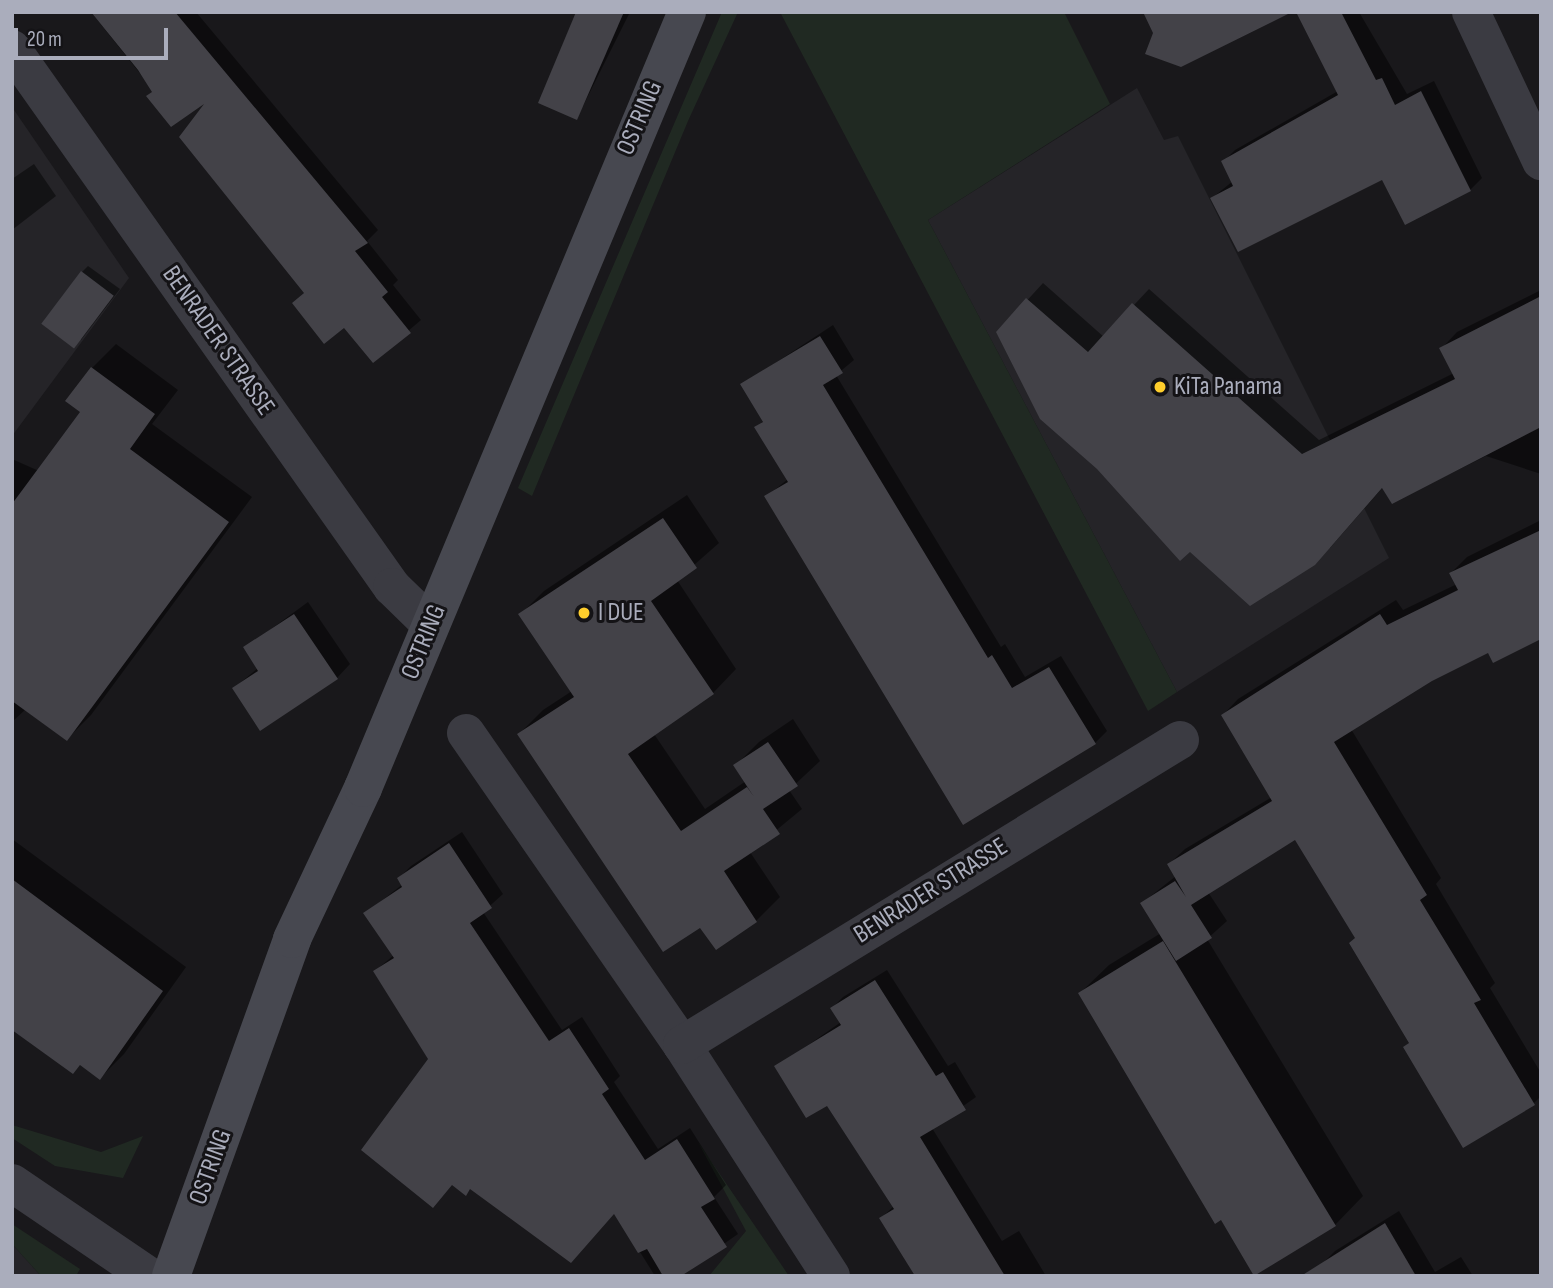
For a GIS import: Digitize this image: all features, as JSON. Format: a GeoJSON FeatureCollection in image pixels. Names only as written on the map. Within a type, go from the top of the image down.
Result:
{"type":"FeatureCollection","features":[{"type":"Feature","properties":{"kind":"main road","name":"OSTRING"},"geometry":{"type":"LineString","coordinates":[[171,1276],[292,939],[431,625],[687,12]]}},
{"type":"Feature","properties":{"kind":"street"},"geometry":{"type":"LineString","coordinates":[[1471,12],[1541,161]]}},
{"type":"Feature","properties":{"kind":"street","name":"BENRADER STRASSE"},"geometry":{"type":"LineString","coordinates":[[12,50],[392,587],[431,625]]}},
{"type":"Feature","properties":{"kind":"street"},"geometry":{"type":"LineString","coordinates":[[466,733],[682,1045],[831,1276]]}},
{"type":"Feature","properties":{"kind":"street","name":"BENRADER STRASSE"},"geometry":{"type":"LineString","coordinates":[[682,1045],[1180,740]]}},
{"type":"Feature","properties":{"kind":"street"},"geometry":{"type":"LineString","coordinates":[[12,1183],[149,1276]]}},
{"type":"Feature","properties":{"kind":"shaded area"},"geometry":{"type":"Polygon","coordinates":[[[722,12],[738,12],[688,121],[532,496],[518,488],[722,12]]]}},
{"type":"Feature","properties":{"kind":"shaded area"},"geometry":{"type":"Polygon","coordinates":[[[780,12],[1064,12],[1110,104],[928,220],[1177,692],[1148,711],[780,12]]]}},
{"type":"Feature","properties":{"kind":"shaded area","name":"KiTa Panama"},"geometry":{"type":"Polygon","coordinates":[[[1137,88],[1164,140],[1178,136],[1389,558],[1177,692],[928,220],[1137,88]]]}},
{"type":"Feature","properties":{"kind":"shaded area"},"geometry":{"type":"Polygon","coordinates":[[[12,107],[129,278],[12,436],[12,107]]]}},
{"type":"Feature","properties":{"kind":"shaded area"},"geometry":{"type":"Polygon","coordinates":[[[12,1125],[101,1152],[143,1136],[123,1178],[55,1166],[12,1138],[12,1125]]]}},
{"type":"Feature","properties":{"kind":"shaded area"},"geometry":{"type":"Polygon","coordinates":[[[698,1142],[789,1276],[709,1276],[746,1231],[698,1142]]]}},
{"type":"Feature","properties":{"kind":"shaded area"},"geometry":{"type":"Polygon","coordinates":[[[12,1224],[80,1269],[76,1276],[41,1276],[12,1244],[12,1224]]]}},
{"type":"Feature","properties":{"kind":"shaded area"},"geometry":{"type":"Polygon","coordinates":[[[12,1244],[41,1276],[12,1276],[12,1244]]]}},
{"type":"Feature","properties":{"kind":"building"},"geometry":{"type":"Polygon","coordinates":[[[91,12],[175,12],[368,243],[355,251],[388,292],[382,297],[411,333],[373,363],[344,328],[324,344],[292,303],[304,293],[179,137],[204,104],[171,127],[146,96],[152,92],[138,70],[91,12]]]}},
{"type":"Feature","properties":{"kind":"building"},"geometry":{"type":"Polygon","coordinates":[[[576,12],[624,12],[577,120],[538,103],[576,12]]]}},
{"type":"Feature","properties":{"kind":"building"},"geometry":{"type":"Polygon","coordinates":[[[1143,12],[1292,12],[1181,67],[1145,54],[1153,33],[1143,12]]]}},
{"type":"Feature","properties":{"kind":"building"},"geometry":{"type":"Polygon","coordinates":[[[1296,12],[1341,12],[1376,80],[1382,78],[1395,105],[1421,91],[1471,191],[1405,225],[1382,180],[1238,252],[1210,198],[1233,186],[1221,161],[1338,95],[1296,12]]]}},
{"type":"Feature","properties":{"kind":"building"},"geometry":{"type":"Polygon","coordinates":[[[81,271],[114,296],[74,348],[41,324],[81,271]]]}},
{"type":"Feature","properties":{"kind":"building"},"geometry":{"type":"Polygon","coordinates":[[[1541,296],[1541,427],[1392,504],[1382,488],[1315,565],[1250,606],[1190,552],[1180,561],[1097,469],[1040,419],[996,332],[1026,298],[1088,352],[1132,303],[1302,454],[1455,379],[1439,348],[1541,296]]]}},
{"type":"Feature","properties":{"kind":"building"},"geometry":{"type":"Polygon","coordinates":[[[820,336],[843,373],[823,385],[988,658],[992,655],[1012,688],[1049,667],[1096,744],[963,825],[764,496],[788,482],[754,427],[763,422],[740,384],[820,336]]]}},
{"type":"Feature","properties":{"kind":"building"},"geometry":{"type":"Polygon","coordinates":[[[91,367],[155,414],[130,449],[229,522],[67,741],[12,701],[12,504],[80,412],[65,401],[91,367]]]}},
{"type":"Feature","properties":{"kind":"building"},"geometry":{"type":"Polygon","coordinates":[[[663,518],[697,568],[651,601],[714,694],[628,754],[681,831],[747,787],[754,797],[733,765],[768,742],[798,786],[763,809],[780,834],[724,871],[757,922],[716,950],[700,928],[663,952],[517,734],[574,697],[518,614],[663,518]]]}},
{"type":"Feature","properties":{"kind":"building"},"geometry":{"type":"Polygon","coordinates":[[[1541,530],[1541,639],[1493,663],[1488,653],[1432,681],[1334,742],[1427,895],[1420,900],[1481,1000],[1474,1003],[1535,1105],[1463,1148],[1403,1047],[1409,1043],[1349,943],[1355,938],[1295,840],[1191,905],[1212,938],[1176,961],[1140,903],[1175,881],[1186,897],[1167,864],[1272,801],[1221,715],[1380,614],[1387,625],[1458,590],[1449,573],[1541,530]]]}},
{"type":"Feature","properties":{"kind":"building"},"geometry":{"type":"Polygon","coordinates":[[[294,614],[338,679],[260,731],[232,688],[258,671],[243,647],[294,614]]]}},
{"type":"Feature","properties":{"kind":"building"},"geometry":{"type":"Polygon","coordinates":[[[449,843],[492,908],[470,923],[549,1041],[569,1028],[609,1089],[602,1094],[645,1160],[677,1139],[715,1199],[701,1207],[727,1247],[681,1276],[663,1276],[647,1249],[638,1253],[614,1214],[571,1263],[470,1189],[466,1196],[452,1185],[433,1208],[361,1150],[428,1059],[373,971],[394,958],[363,913],[402,887],[397,878],[449,843]]]}},
{"type":"Feature","properties":{"kind":"building"},"geometry":{"type":"Polygon","coordinates":[[[12,879],[163,991],[100,1080],[80,1065],[73,1074],[12,1030],[12,879]]]}},
{"type":"Feature","properties":{"kind":"building"},"geometry":{"type":"Polygon","coordinates":[[[1163,941],[1336,1226],[1254,1276],[1221,1220],[1215,1224],[1078,993],[1163,941]]]}},
{"type":"Feature","properties":{"kind":"building"},"geometry":{"type":"Polygon","coordinates":[[[875,980],[936,1076],[943,1072],[966,1110],[920,1137],[1005,1276],[915,1276],[879,1218],[894,1209],[827,1106],[806,1118],[774,1066],[841,1025],[830,1008],[875,980]]]}},
{"type":"Feature","properties":{"kind":"building"},"geometry":{"type":"Polygon","coordinates":[[[1385,1223],[1416,1276],[1301,1276],[1385,1223]]]}},
{"type":"Feature","properties":{"kind":"place","name":"KiTa Panama"},"geometry":{"type":"Point","coordinates":[1160,387]}},
{"type":"Feature","properties":{"kind":"place","name":"I DUE"},"geometry":{"type":"Point","coordinates":[584,613]}}]}
